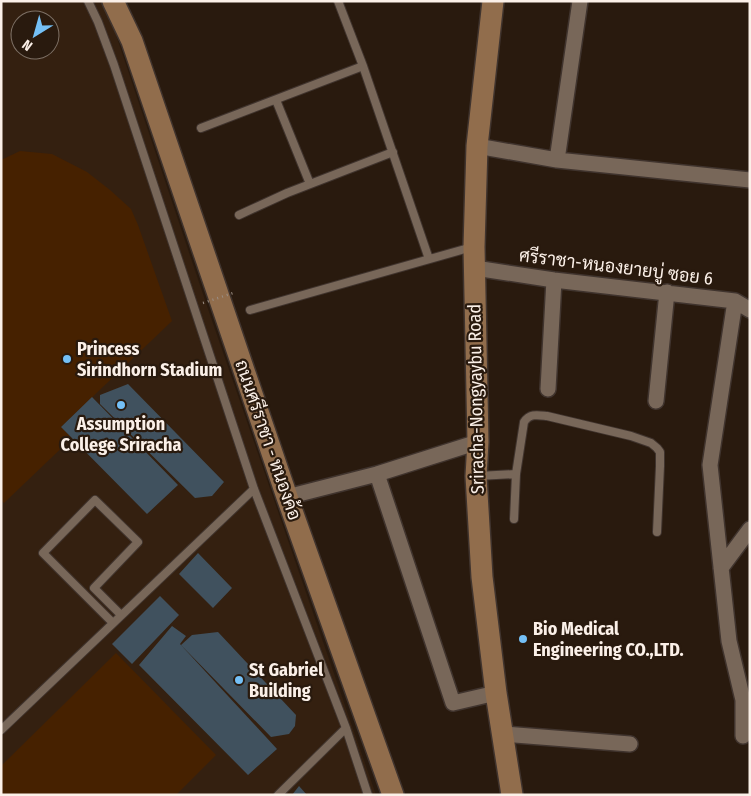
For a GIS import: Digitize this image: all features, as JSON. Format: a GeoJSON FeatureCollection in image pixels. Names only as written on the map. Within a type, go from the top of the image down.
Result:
{"type":"FeatureCollection","features":[{"type":"Feature","properties":{"kind":"main road","name":"ถนนศรีราชา - หนองค้อ"},"geometry":{"type":"LineString","coordinates":[[113,1],[132,41],[287,497],[393,795]]}},
{"type":"Feature","properties":{"kind":"main road","name":"Sriracha-Nongyaybu Road"},"geometry":{"type":"LineString","coordinates":[[493,1],[477,146],[474,247],[478,442],[476,476],[482,577],[496,693],[512,795]]}},
{"type":"Feature","properties":{"kind":"street"},"geometry":{"type":"LineString","coordinates":[[558,160],[580,1]]}},
{"type":"Feature","properties":{"kind":"street"},"geometry":{"type":"LineString","coordinates":[[477,146],[558,160],[750,180]]}},
{"type":"Feature","properties":{"kind":"street","name":"ศรีราชา-หนองยายบู่ ซอย 6"},"geometry":{"type":"LineString","coordinates":[[475,268],[554,280],[736,301],[750,310]]}},
{"type":"Feature","properties":{"kind":"street"},"geometry":{"type":"LineString","coordinates":[[548,389],[554,280]]}},
{"type":"Feature","properties":{"kind":"street"},"geometry":{"type":"LineString","coordinates":[[656,401],[667,292]]}},
{"type":"Feature","properties":{"kind":"street"},"geometry":{"type":"LineString","coordinates":[[736,301],[710,465],[729,641],[747,695],[743,736]]}},
{"type":"Feature","properties":{"kind":"street"},"geometry":{"type":"LineString","coordinates":[[287,497],[377,474],[478,442]]}},
{"type":"Feature","properties":{"kind":"street"},"geometry":{"type":"LineString","coordinates":[[377,474],[453,703],[496,693]]}},
{"type":"Feature","properties":{"kind":"street"},"geometry":{"type":"LineString","coordinates":[[721,568],[750,529]]}},
{"type":"Feature","properties":{"kind":"street"},"geometry":{"type":"LineString","coordinates":[[503,734],[630,744]]}},
{"type":"Feature","properties":{"kind":"lane"},"geometry":{"type":"LineString","coordinates":[[88,1],[114,66],[254,489],[346,728],[368,795]]}},
{"type":"Feature","properties":{"kind":"lane"},"geometry":{"type":"LineString","coordinates":[[338,1],[363,66],[429,259]]}},
{"type":"Feature","properties":{"kind":"lane"},"geometry":{"type":"LineString","coordinates":[[201,128],[363,66]]}},
{"type":"Feature","properties":{"kind":"lane"},"geometry":{"type":"LineString","coordinates":[[276,100],[310,184]]}},
{"type":"Feature","properties":{"kind":"lane"},"geometry":{"type":"LineString","coordinates":[[239,215],[310,184],[393,152]]}},
{"type":"Feature","properties":{"kind":"lane"},"geometry":{"type":"LineString","coordinates":[[250,310],[474,247]]}},
{"type":"Feature","properties":{"kind":"lane"},"geometry":{"type":"LineString","coordinates":[[514,520],[516,474],[524,422],[533,415],[547,416],[631,436],[651,443],[660,452],[657,532]]}},
{"type":"Feature","properties":{"kind":"lane"},"geometry":{"type":"LineString","coordinates":[[476,476],[516,474]]}},
{"type":"Feature","properties":{"kind":"lane"},"geometry":{"type":"LineString","coordinates":[[1,730],[254,489]]}},
{"type":"Feature","properties":{"kind":"lane"},"geometry":{"type":"LineString","coordinates":[[113,623],[43,553],[95,500],[138,542],[94,588],[121,615]]}},
{"type":"Feature","properties":{"kind":"lane"},"geometry":{"type":"LineString","coordinates":[[278,795],[346,728]]}},
{"type":"Feature","properties":{"kind":"path"},"geometry":{"type":"LineString","coordinates":[[203,303],[236,292]]}},
{"type":"Feature","properties":{"kind":"shaded area","name":"Assumption College Sriracha"},"geometry":{"type":"Polygon","coordinates":[[[1,1],[103,1],[376,795],[1,795],[1,1]]]}},
{"type":"Feature","properties":{"kind":"shaded area","name":"Princess Sirindhorn Stadium"},"geometry":{"type":"Polygon","coordinates":[[[20,151],[52,154],[87,172],[131,209],[172,321],[61,427],[72,438],[4,503],[1,500],[1,160],[20,151]]]}},
{"type":"Feature","properties":{"kind":"shaded area"},"geometry":{"type":"Polygon","coordinates":[[[116,653],[216,755],[176,795],[1,795],[1,766],[116,653]]]}},
{"type":"Feature","properties":{"kind":"building"},"geometry":{"type":"Polygon","coordinates":[[[128,384],[224,482],[212,496],[195,498],[100,404],[100,395],[128,384]]]}},
{"type":"Feature","properties":{"kind":"building"},"geometry":{"type":"Polygon","coordinates":[[[92,397],[178,485],[147,514],[61,427],[92,397]]]}},
{"type":"Feature","properties":{"kind":"building"},"geometry":{"type":"Polygon","coordinates":[[[198,553],[232,588],[213,608],[179,574],[198,553]]]}},
{"type":"Feature","properties":{"kind":"building"},"geometry":{"type":"Polygon","coordinates":[[[160,596],[179,615],[132,664],[112,644],[160,596]]]}},
{"type":"Feature","properties":{"kind":"building"},"geometry":{"type":"Polygon","coordinates":[[[172,626],[186,636],[180,644],[277,749],[248,775],[139,665],[172,626]]]}},
{"type":"Feature","properties":{"kind":"building","name":"St Gabriel Building"},"geometry":{"type":"Polygon","coordinates":[[[218,632],[296,715],[295,726],[289,734],[271,737],[181,645],[192,635],[218,632]]]}},
{"type":"Feature","properties":{"kind":"building"},"geometry":{"type":"Polygon","coordinates":[[[299,786],[307,795],[292,795],[299,786]]]}},
{"type":"Feature","properties":{"kind":"place","name":"Princess Sirindhorn Stadium"},"geometry":{"type":"Point","coordinates":[67,359]}},
{"type":"Feature","properties":{"kind":"place","name":"Assumption College Sriracha"},"geometry":{"type":"Point","coordinates":[121,405]}},
{"type":"Feature","properties":{"kind":"place","name":"Bio Medical Engineering CO.,LTD."},"geometry":{"type":"Point","coordinates":[523,639]}},
{"type":"Feature","properties":{"kind":"place","name":"St Gabriel Building"},"geometry":{"type":"Point","coordinates":[239,680]}}]}
